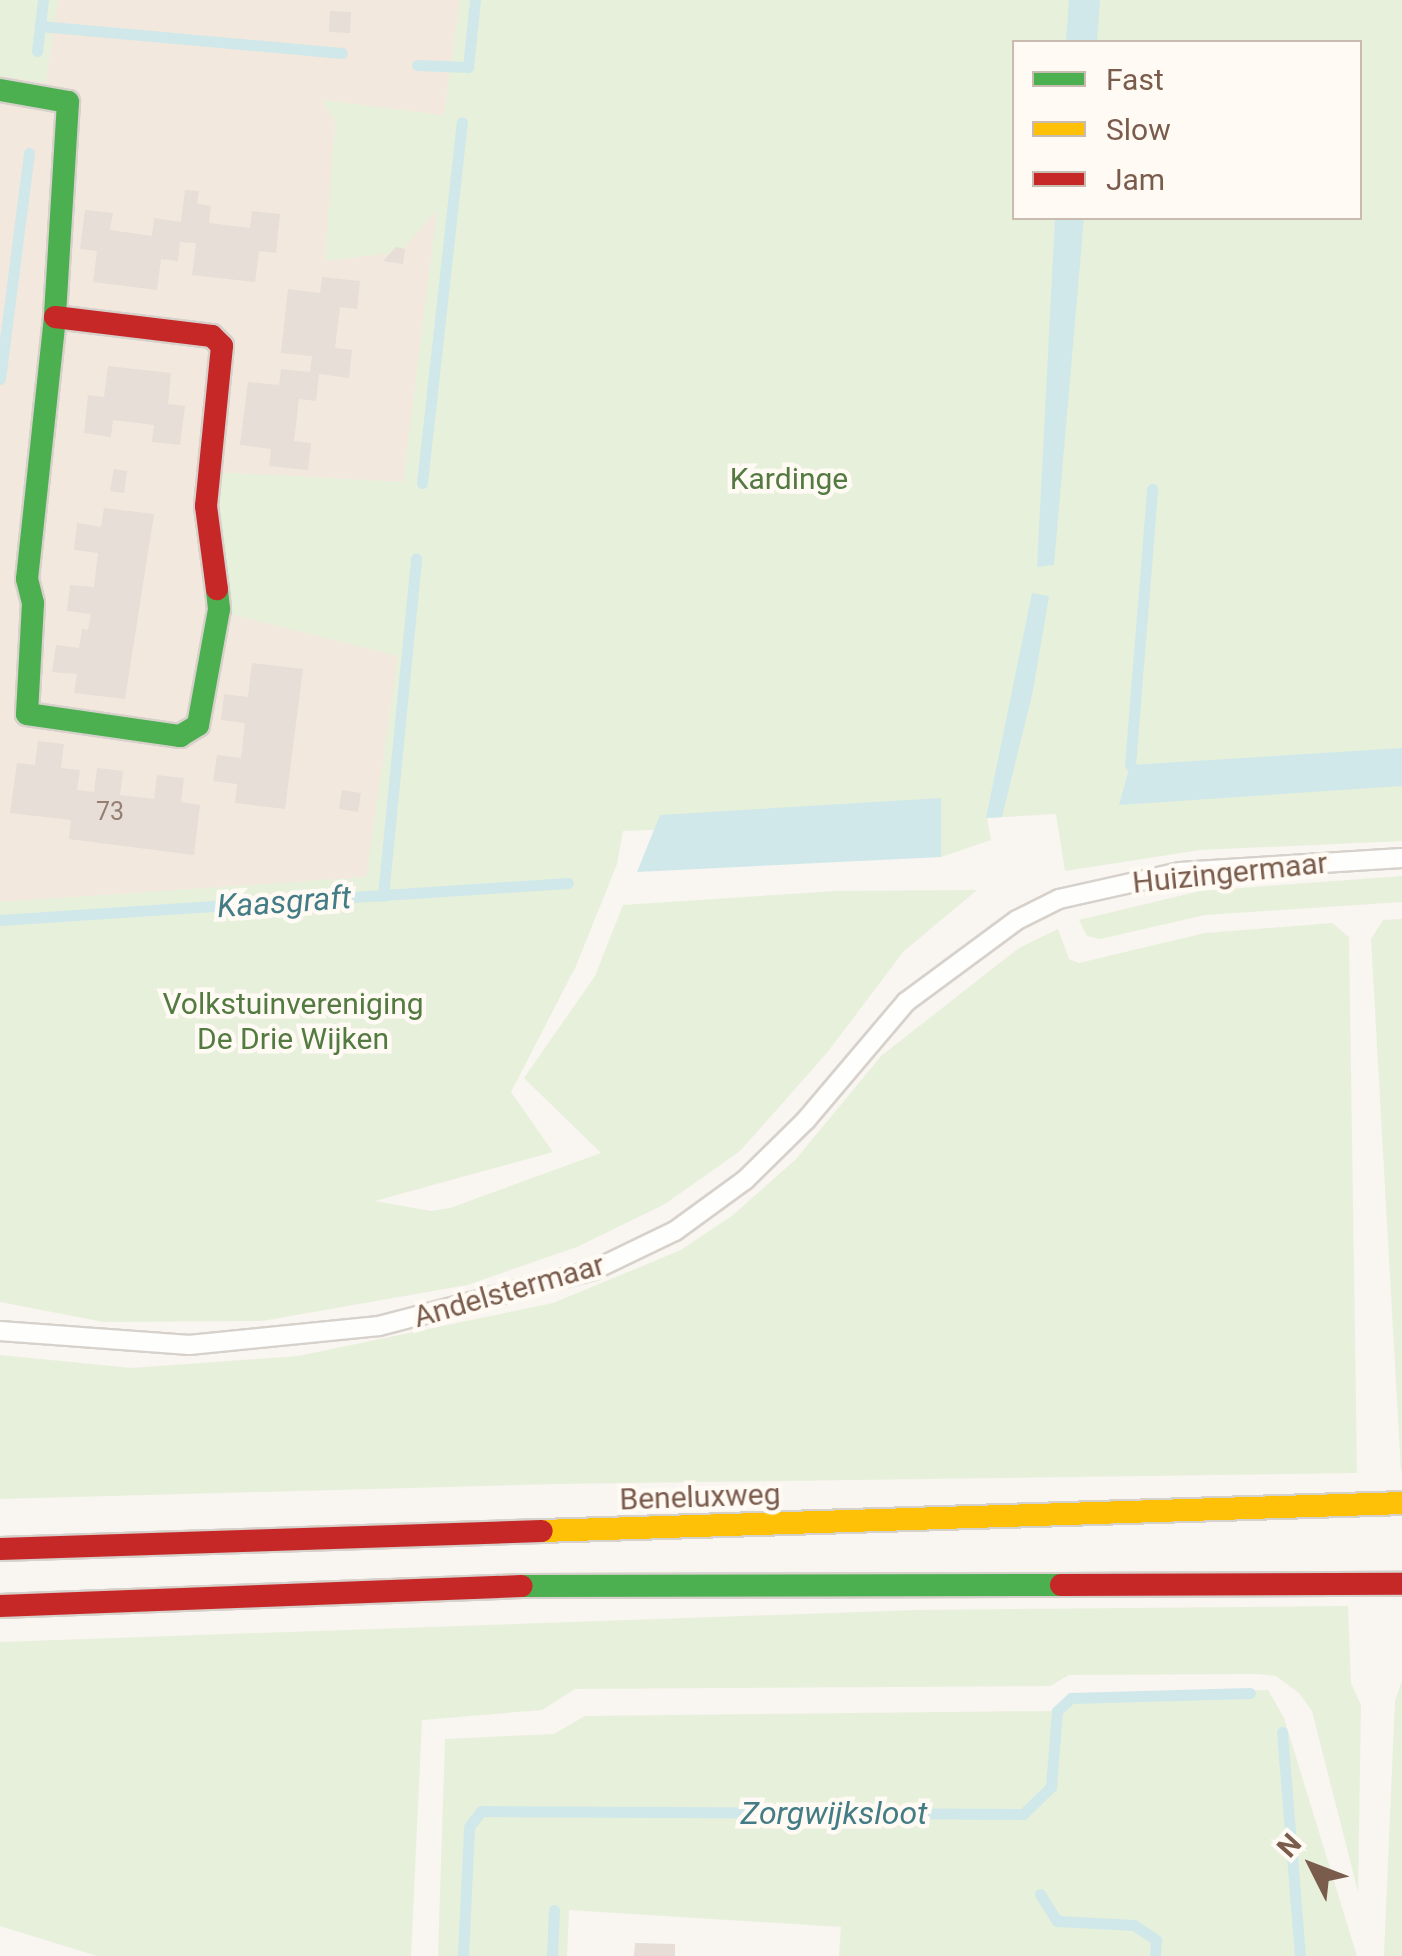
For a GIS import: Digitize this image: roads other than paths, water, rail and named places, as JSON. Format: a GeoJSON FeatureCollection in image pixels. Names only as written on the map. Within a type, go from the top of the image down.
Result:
{"type":"FeatureCollection","features":[{"type":"Feature","properties":{"kind":"main road"},"geometry":{"type":"LineString","coordinates":[[0,90],[68,102],[52,288],[56,318],[27,578],[34,603],[27,714],[180,736],[198,725],[219,610],[206,506],[222,346],[212,336],[56,318]]}},
{"type":"Feature","properties":{"kind":"main road","name":"Beneluxweg"},"geometry":{"type":"LineString","coordinates":[[0,1549],[1402,1502]]}},
{"type":"Feature","properties":{"kind":"main road"},"geometry":{"type":"LineString","coordinates":[[0,1606],[59,1605],[168,1594],[520,1586],[1402,1584]]}},
{"type":"Feature","properties":{"kind":"main road"},"geometry":{"type":"LineString","coordinates":[[0,1619],[59,1605]]}},
{"type":"Feature","properties":{"kind":"lane","name":"Huizingermaar"},"geometry":{"type":"LineString","coordinates":[[1059,899],[1180,872],[1402,858]]}},
{"type":"Feature","properties":{"kind":"lane","name":"Andelstermaar"},"geometry":{"type":"LineString","coordinates":[[2,1331],[189,1345],[380,1326],[594,1270],[674,1231],[745,1180],[929,982],[977,944],[1059,899]]}},
{"type":"Feature","properties":{"kind":"water"},"geometry":{"type":"Polygon","coordinates":[[[1069,0],[1100,0],[1097,40],[1066,40],[1069,0]]]}},
{"type":"Feature","properties":{"kind":"water"},"geometry":{"type":"Polygon","coordinates":[[[1055,220],[1084,220],[1054,565],[1037,567],[1055,220]]]}},
{"type":"Feature","properties":{"kind":"water"},"geometry":{"type":"Polygon","coordinates":[[[1032,593],[1049,596],[1033,691],[1002,817],[986,818],[1032,593]]]}},
{"type":"Feature","properties":{"kind":"water"},"geometry":{"type":"Polygon","coordinates":[[[1402,748],[1402,786],[1119,805],[1130,765],[1402,748]]]}},
{"type":"Feature","properties":{"kind":"water"},"geometry":{"type":"Polygon","coordinates":[[[941,798],[941,857],[637,872],[660,815],[941,798]]]}},
{"type":"Feature","properties":{"kind":"waterway"},"geometry":{"type":"LineString","coordinates":[[37,51],[43,0]]}},
{"type":"Feature","properties":{"kind":"waterway"},"geometry":{"type":"LineString","coordinates":[[417,65],[468,67],[475,0]]}},
{"type":"Feature","properties":{"kind":"waterway"},"geometry":{"type":"LineString","coordinates":[[40,26],[342,53]]}},
{"type":"Feature","properties":{"kind":"waterway"},"geometry":{"type":"LineString","coordinates":[[422,483],[462,122]]}},
{"type":"Feature","properties":{"kind":"waterway"},"geometry":{"type":"LineString","coordinates":[[0,379],[29,153]]}},
{"type":"Feature","properties":{"kind":"waterway"},"geometry":{"type":"LineString","coordinates":[[1130,765],[1152,489]]}},
{"type":"Feature","properties":{"kind":"waterway"},"geometry":{"type":"LineString","coordinates":[[383,896],[416,559]]}},
{"type":"Feature","properties":{"kind":"waterway","name":"Kaasgraft"},"geometry":{"type":"LineString","coordinates":[[0,920],[568,883]]}},
{"type":"Feature","properties":{"kind":"waterway","name":"Zorgwijksloot"},"geometry":{"type":"LineString","coordinates":[[463,1956],[469,1827],[481,1811],[1023,1814],[1051,1787],[1057,1711],[1071,1698],[1250,1693]]}},
{"type":"Feature","properties":{"kind":"waterway"},"geometry":{"type":"LineString","coordinates":[[1282,1732],[1300,1956]]}},
{"type":"Feature","properties":{"kind":"waterway"},"geometry":{"type":"LineString","coordinates":[[1040,1894],[1057,1921],[1134,1925],[1156,1940],[1155,1956]]}},
{"type":"Feature","properties":{"kind":"waterway"},"geometry":{"type":"LineString","coordinates":[[552,1956],[554,1910]]}},
{"type":"Feature","properties":{"kind":"park label","name":"Kardinge"},"geometry":{"type":"Point","coordinates":[789,479]}},
{"type":"Feature","properties":{"kind":"park label","name":"Volkstuinvereniging De Drie Wijken"},"geometry":{"type":"Point","coordinates":[293,1021]}}]}
